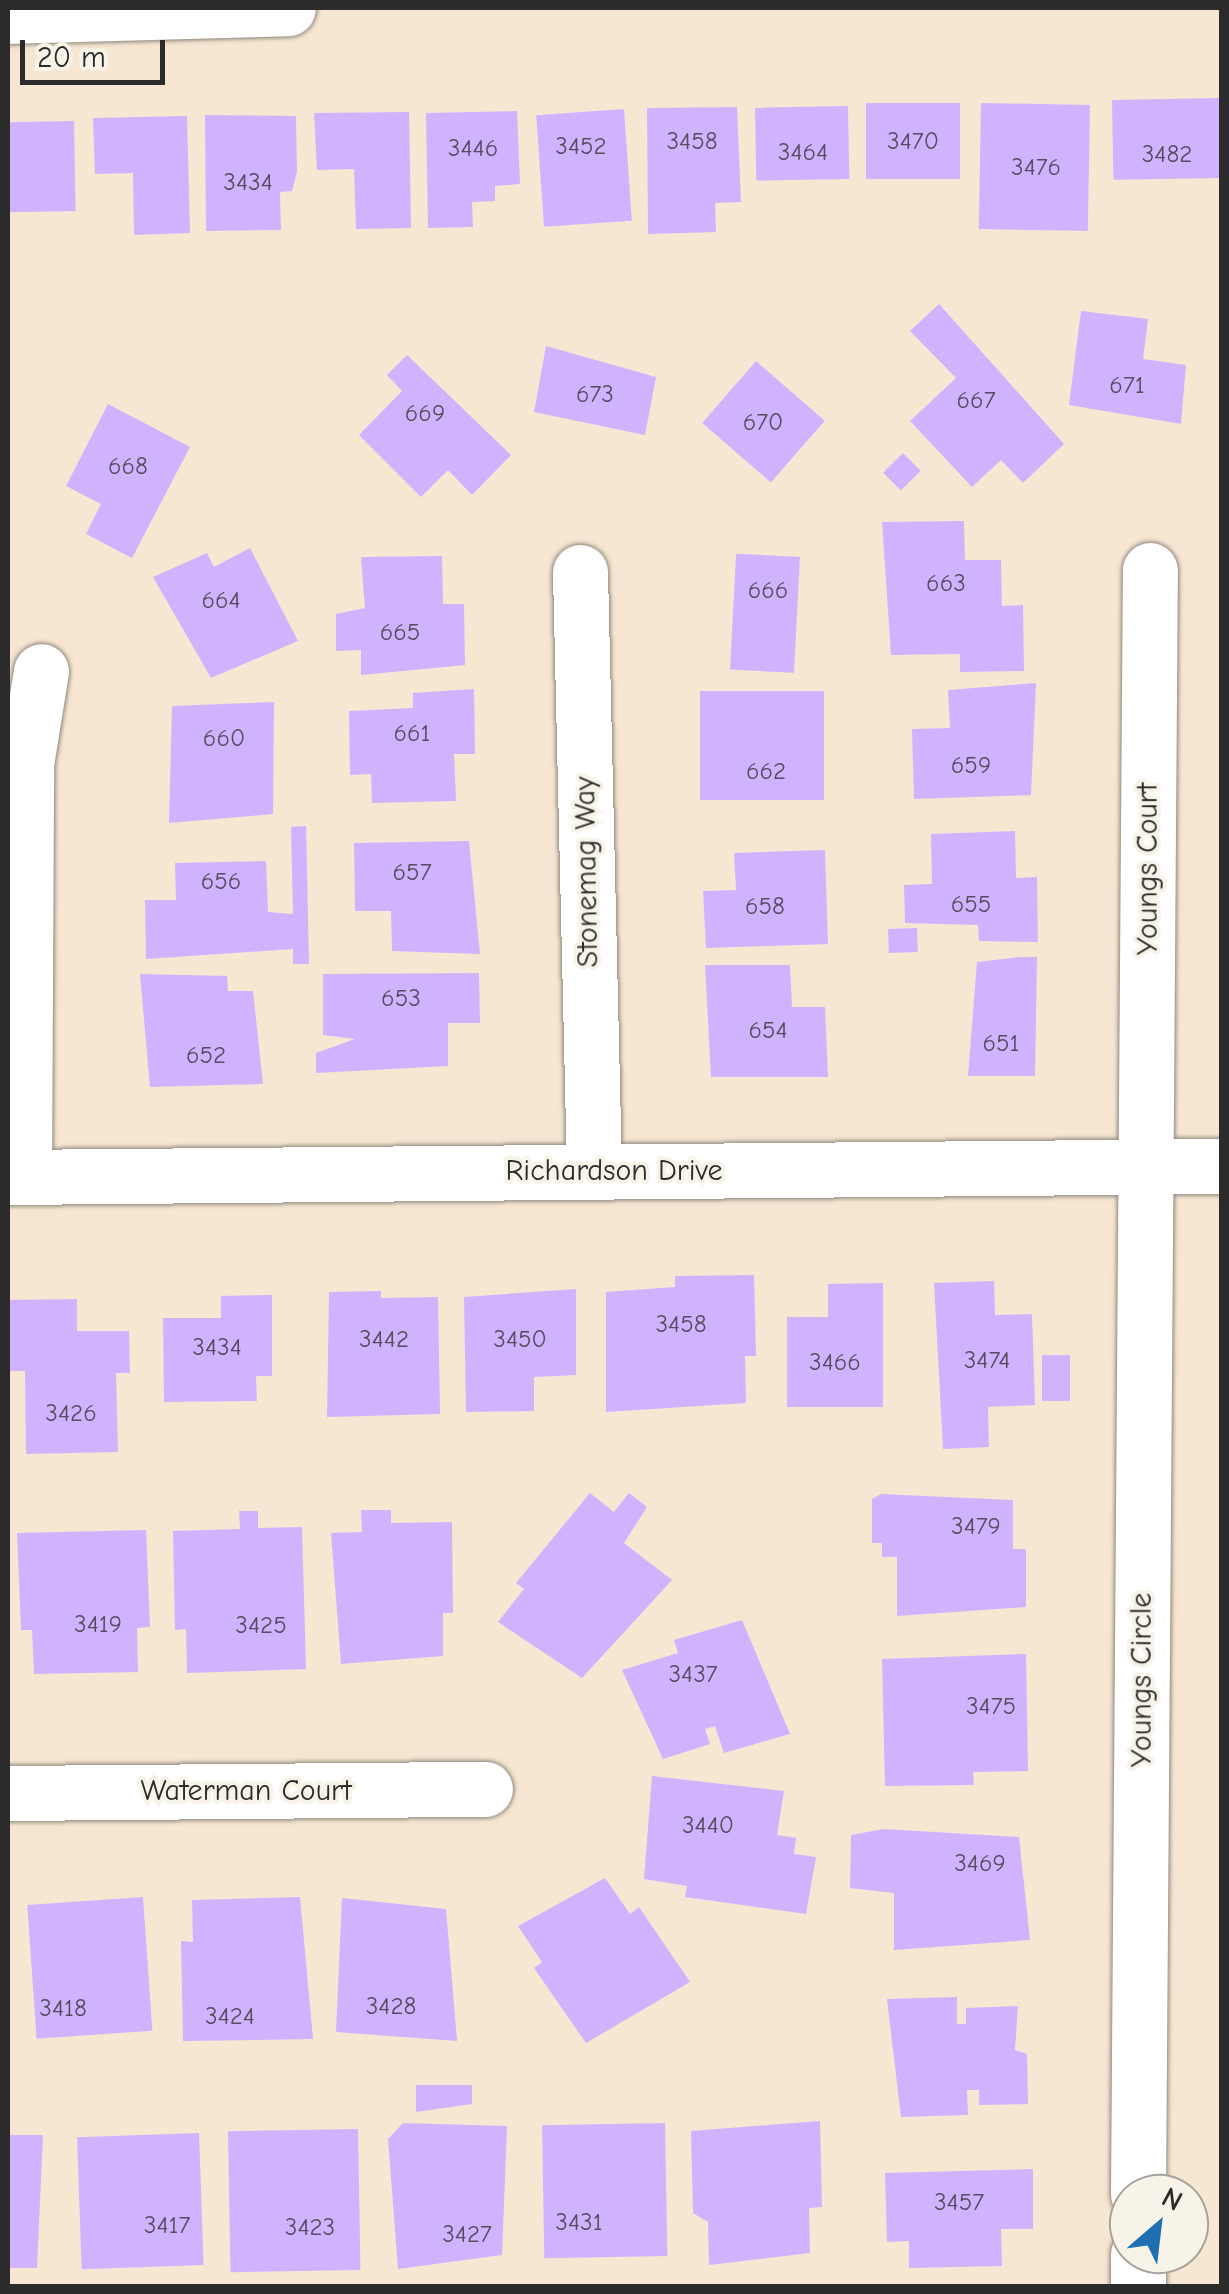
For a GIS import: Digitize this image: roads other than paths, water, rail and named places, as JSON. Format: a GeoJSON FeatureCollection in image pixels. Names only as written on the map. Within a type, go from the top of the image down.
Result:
{"type":"FeatureCollection","features":[{"type":"Feature","properties":{"kind":"street"},"geometry":{"type":"LineString","coordinates":[[8,16],[288,8]]}},
{"type":"Feature","properties":{"kind":"street","name":"Youngs Court"},"geometry":{"type":"LineString","coordinates":[[1146,1167],[1150,570]]}},
{"type":"Feature","properties":{"kind":"street","name":"Stonemag Way"},"geometry":{"type":"LineString","coordinates":[[580,572],[594,1171]]}},
{"type":"Feature","properties":{"kind":"street"},"geometry":{"type":"LineString","coordinates":[[16,1176],[26,764],[41,671]]}},
{"type":"Feature","properties":{"kind":"street","name":"Richardson Drive"},"geometry":{"type":"LineString","coordinates":[[16,1176],[1222,1166]]}},
{"type":"Feature","properties":{"kind":"street","name":"Youngs Circle"},"geometry":{"type":"LineString","coordinates":[[1138,2174],[1146,1167]]}},
{"type":"Feature","properties":{"kind":"street","name":"Waterman Court"},"geometry":{"type":"LineString","coordinates":[[8,1792],[485,1789]]}}]}
